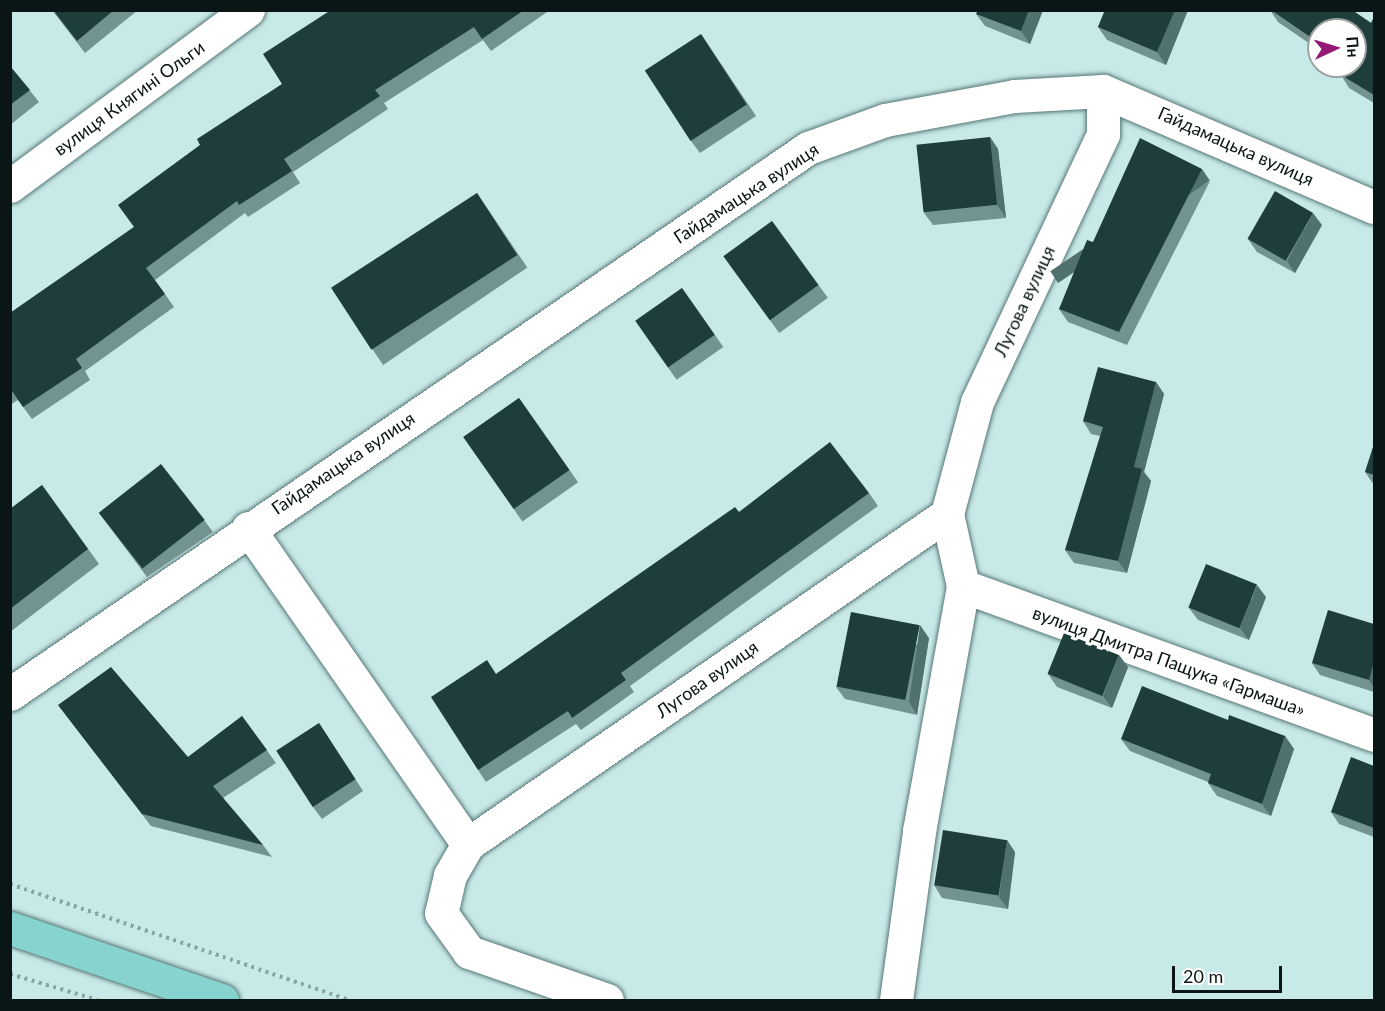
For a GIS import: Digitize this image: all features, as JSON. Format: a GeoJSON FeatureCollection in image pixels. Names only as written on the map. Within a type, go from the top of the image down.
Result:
{"type":"FeatureCollection","features":[{"type":"Feature","properties":{"kind":"main road"},"geometry":{"type":"LineString","coordinates":[[10,928],[222,1000]]}},
{"type":"Feature","properties":{"kind":"street","name":"вулиця Княгині Ольги"},"geometry":{"type":"LineString","coordinates":[[10,186],[249,10]]}},
{"type":"Feature","properties":{"kind":"street","name":"Гайдамацька вулиця"},"geometry":{"type":"LineString","coordinates":[[10,694],[248,528],[808,148],[885,120],[1014,96],[1103,91],[1374,207]]}},
{"type":"Feature","properties":{"kind":"street","name":"Лугова вулиця"},"geometry":{"type":"LineString","coordinates":[[896,1000],[919,831],[963,586],[947,514],[976,402],[1103,134],[1103,91]]}},
{"type":"Feature","properties":{"kind":"street","name":"Лугова вулиця"},"geometry":{"type":"LineString","coordinates":[[468,844],[947,514]]}},
{"type":"Feature","properties":{"kind":"street"},"geometry":{"type":"LineString","coordinates":[[248,528],[468,844],[450,876],[441,913],[469,952],[607,1000]]}},
{"type":"Feature","properties":{"kind":"street","name":"вулиця Дмитра Пащука «Гармаша»"},"geometry":{"type":"LineString","coordinates":[[963,586],[1374,735]]}},
{"type":"Feature","properties":{"kind":"path"},"geometry":{"type":"LineString","coordinates":[[10,884],[349,1000]]}},
{"type":"Feature","properties":{"kind":"path"},"geometry":{"type":"LineString","coordinates":[[10,974],[98,1000]]}},
{"type":"Feature","properties":{"kind":"building"},"geometry":{"type":"Polygon","coordinates":[[[53,10],[114,10],[77,41],[53,10]]]}},
{"type":"Feature","properties":{"kind":"building"},"geometry":{"type":"Polygon","coordinates":[[[331,10],[524,10],[482,39],[474,27],[375,90],[380,96],[284,159],[292,171],[239,205],[237,201],[146,268],[165,294],[76,359],[82,368],[23,407],[10,388],[10,313],[134,227],[118,205],[200,145],[197,139],[282,84],[263,54],[331,10]]]}},
{"type":"Feature","properties":{"kind":"building"},"geometry":{"type":"Polygon","coordinates":[[[978,10],[1029,10],[1021,31],[976,14],[978,10]]]}},
{"type":"Feature","properties":{"kind":"building"},"geometry":{"type":"Polygon","coordinates":[[[1105,10],[1175,10],[1157,52],[1098,27],[1105,10]]]}},
{"type":"Feature","properties":{"kind":"building"},"geometry":{"type":"Polygon","coordinates":[[[1271,10],[1352,10],[1364,18],[1307,18],[1307,35],[1271,10]]]}},
{"type":"Feature","properties":{"kind":"building"},"geometry":{"type":"Polygon","coordinates":[[[1374,17],[1374,95],[1346,78],[1367,78],[1367,20],[1371,23],[1374,17]]]}},
{"type":"Feature","properties":{"kind":"building"},"geometry":{"type":"Polygon","coordinates":[[[701,34],[747,104],[691,141],[645,70],[701,34]]]}},
{"type":"Feature","properties":{"kind":"building"},"geometry":{"type":"Polygon","coordinates":[[[10,66],[30,90],[10,105],[10,66]]]}},
{"type":"Feature","properties":{"kind":"building"},"geometry":{"type":"Polygon","coordinates":[[[990,137],[997,205],[924,212],[916,145],[990,137]]]}},
{"type":"Feature","properties":{"kind":"building"},"geometry":{"type":"Polygon","coordinates":[[[1140,138],[1202,169],[1119,332],[1059,309],[1087,240],[1093,242],[1140,138]]]}},
{"type":"Feature","properties":{"kind":"building"},"geometry":{"type":"Polygon","coordinates":[[[1275,191],[1313,213],[1286,261],[1248,239],[1275,191]]]}},
{"type":"Feature","properties":{"kind":"building"},"geometry":{"type":"Polygon","coordinates":[[[477,193],[517,255],[371,350],[331,288],[477,193]]]}},
{"type":"Feature","properties":{"kind":"building"},"geometry":{"type":"Polygon","coordinates":[[[772,221],[818,285],[770,320],[723,256],[772,221]]]}},
{"type":"Feature","properties":{"kind":"building"},"geometry":{"type":"Polygon","coordinates":[[[682,288],[715,335],[668,367],[635,321],[682,288]]]}},
{"type":"Feature","properties":{"kind":"building"},"geometry":{"type":"Polygon","coordinates":[[[1098,367],[1156,382],[1134,467],[1142,469],[1118,561],[1065,550],[1103,427],[1083,421],[1098,367]]]}},
{"type":"Feature","properties":{"kind":"building"},"geometry":{"type":"Polygon","coordinates":[[[519,398],[569,470],[514,509],[463,437],[519,398]]]}},
{"type":"Feature","properties":{"kind":"building"},"geometry":{"type":"Polygon","coordinates":[[[830,442],[869,493],[621,673],[626,680],[572,718],[568,711],[478,770],[431,697],[487,660],[496,674],[735,507],[739,512],[830,442]]]}},
{"type":"Feature","properties":{"kind":"building"},"geometry":{"type":"Polygon","coordinates":[[[1374,444],[1374,475],[1365,472],[1374,444]]]}},
{"type":"Feature","properties":{"kind":"building"},"geometry":{"type":"Polygon","coordinates":[[[161,464],[205,520],[142,569],[99,513],[161,464]]]}},
{"type":"Feature","properties":{"kind":"building"},"geometry":{"type":"Polygon","coordinates":[[[42,485],[88,549],[10,609],[10,509],[42,485]]]}},
{"type":"Feature","properties":{"kind":"building"},"geometry":{"type":"Polygon","coordinates":[[[1206,564],[1257,585],[1239,628],[1188,608],[1206,564]]]}},
{"type":"Feature","properties":{"kind":"building"},"geometry":{"type":"Polygon","coordinates":[[[1328,610],[1374,624],[1374,662],[1369,680],[1312,663],[1328,610]]]}},
{"type":"Feature","properties":{"kind":"building"},"geometry":{"type":"Polygon","coordinates":[[[851,612],[920,625],[905,700],[836,687],[851,612]]]}},
{"type":"Feature","properties":{"kind":"building"},"geometry":{"type":"Polygon","coordinates":[[[1064,633],[1119,655],[1102,696],[1048,674],[1064,633]]]}},
{"type":"Feature","properties":{"kind":"building"},"geometry":{"type":"Polygon","coordinates":[[[111,667],[188,757],[242,716],[267,750],[213,786],[263,845],[142,814],[58,705],[111,667]]]}},
{"type":"Feature","properties":{"kind":"building"},"geometry":{"type":"Polygon","coordinates":[[[1142,686],[1228,720],[1229,715],[1285,736],[1262,804],[1208,783],[1211,774],[1121,739],[1142,686]]]}},
{"type":"Feature","properties":{"kind":"building"},"geometry":{"type":"Polygon","coordinates":[[[319,723],[355,779],[313,807],[276,751],[319,723]]]}},
{"type":"Feature","properties":{"kind":"building"},"geometry":{"type":"Polygon","coordinates":[[[1351,757],[1374,766],[1374,828],[1331,812],[1351,757]]]}},
{"type":"Feature","properties":{"kind":"building"},"geometry":{"type":"Polygon","coordinates":[[[943,830],[1007,840],[998,895],[934,885],[943,830]]]}}]}
